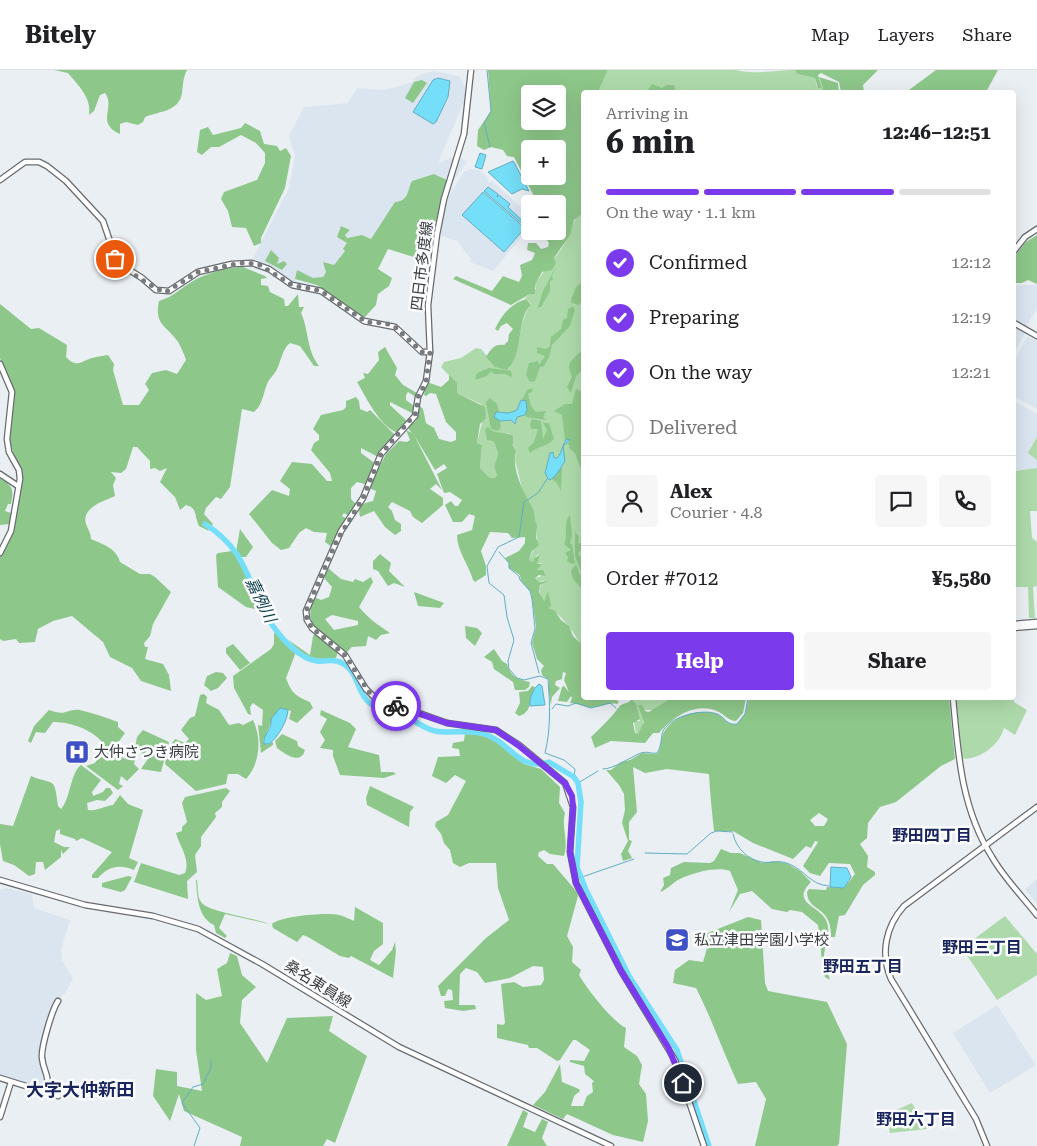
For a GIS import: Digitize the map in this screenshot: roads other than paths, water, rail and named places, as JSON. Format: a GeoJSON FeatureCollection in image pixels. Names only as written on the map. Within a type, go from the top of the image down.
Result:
{"type":"FeatureCollection","features":[{"type":"Feature","properties":{"kind":"main road","name":"四日市多度線"},"geometry":{"type":"LineString","coordinates":[[471,70],[464,134],[439,222],[428,305],[430,352],[426,382],[418,397],[416,413],[381,454],[363,498],[341,531],[306,611],[307,620],[315,631],[345,655],[366,689],[374,697],[447,723],[496,730],[546,766],[565,783],[572,796],[574,814],[570,852],[576,883],[621,971],[668,1047],[704,1146]]}},
{"type":"Feature","properties":{"kind":"main road"},"geometry":{"type":"LineString","coordinates":[[0,180],[25,162],[39,162],[48,166],[66,181],[103,221],[117,262],[142,278],[156,290],[169,291],[187,277],[205,270],[240,263],[258,264],[292,285],[321,291],[366,322],[385,323],[395,327],[422,352],[430,352]]}},
{"type":"Feature","properties":{"kind":"main road"},"geometry":{"type":"LineString","coordinates":[[1016,248],[1025,237],[1037,229]]}},
{"type":"Feature","properties":{"kind":"main road"},"geometry":{"type":"LineString","coordinates":[[1016,325],[1037,336]]}},
{"type":"Feature","properties":{"kind":"main road"},"geometry":{"type":"LineString","coordinates":[[0,364],[12,392],[6,440],[9,452],[19,470],[11,531],[0,553]]}},
{"type":"Feature","properties":{"kind":"main road"},"geometry":{"type":"LineString","coordinates":[[0,474],[18,486]]}},
{"type":"Feature","properties":{"kind":"main road"},"geometry":{"type":"LineString","coordinates":[[1016,624],[1037,622]]}},
{"type":"Feature","properties":{"kind":"main road"},"geometry":{"type":"LineString","coordinates":[[1016,628],[1037,626]]}},
{"type":"Feature","properties":{"kind":"main road"},"geometry":{"type":"LineString","coordinates":[[953,700],[961,778],[969,809],[985,845],[1001,870],[1037,915]]}},
{"type":"Feature","properties":{"kind":"main road"},"geometry":{"type":"LineString","coordinates":[[987,1146],[976,1119],[891,979],[885,950],[890,926],[904,906],[1037,807]]}},
{"type":"Feature","properties":{"kind":"main road","name":"桑名東員線"},"geometry":{"type":"LineString","coordinates":[[0,880],[85,905],[153,916],[198,929],[262,964],[376,1035],[611,1146]]}},
{"type":"Feature","properties":{"kind":"main road"},"geometry":{"type":"LineString","coordinates":[[45,1092],[49,1078],[42,1058],[43,1046],[58,1001]]}},
{"type":"Feature","properties":{"kind":"main road"},"geometry":{"type":"LineString","coordinates":[[0,1078],[58,1096]]}},
{"type":"Feature","properties":{"kind":"main road"},"geometry":{"type":"LineString","coordinates":[[0,1117],[11,1082]]}},
{"type":"Feature","properties":{"kind":"water"},"geometry":{"type":"Polygon","coordinates":[[[438,78],[450,81],[448,97],[436,122],[433,124],[413,112],[433,80],[438,78]]]}},
{"type":"Feature","properties":{"kind":"water"},"geometry":{"type":"Polygon","coordinates":[[[480,153],[486,155],[482,169],[475,167],[480,153]]]}},
{"type":"Feature","properties":{"kind":"water"},"geometry":{"type":"Polygon","coordinates":[[[513,161],[521,176],[521,185],[526,185],[529,191],[522,189],[512,194],[488,172],[513,161]]]}},
{"type":"Feature","properties":{"kind":"water"},"geometry":{"type":"Polygon","coordinates":[[[488,187],[498,194],[497,197],[499,195],[510,204],[508,207],[521,219],[521,223],[484,191],[488,187]]]}},
{"type":"Feature","properties":{"kind":"water"},"geometry":{"type":"Polygon","coordinates":[[[483,192],[521,225],[521,233],[504,252],[462,215],[483,192]]]}},
{"type":"Feature","properties":{"kind":"water"},"geometry":{"type":"Polygon","coordinates":[[[521,400],[526,401],[527,410],[525,415],[517,417],[515,424],[511,420],[500,421],[494,417],[496,412],[509,413],[517,410],[521,400]]]}},
{"type":"Feature","properties":{"kind":"water"},"geometry":{"type":"Polygon","coordinates":[[[563,447],[565,461],[556,475],[549,480],[545,473],[550,453],[553,452],[554,458],[557,458],[563,447]]]}},
{"type":"Feature","properties":{"kind":"water"},"geometry":{"type":"Polygon","coordinates":[[[539,684],[542,686],[545,705],[530,706],[532,694],[539,684]]]}},
{"type":"Feature","properties":{"kind":"water"},"geometry":{"type":"Polygon","coordinates":[[[280,708],[288,710],[284,724],[272,742],[264,744],[271,719],[280,708]]]}},
{"type":"Feature","properties":{"kind":"water"},"geometry":{"type":"Polygon","coordinates":[[[831,867],[847,868],[851,877],[844,888],[830,887],[831,867]]]}},
{"type":"Feature","properties":{"kind":"waterway"},"geometry":{"type":"LineString","coordinates":[[487,70],[491,111],[484,123],[490,147]]}},
{"type":"Feature","properties":{"kind":"waterway"},"geometry":{"type":"LineString","coordinates":[[547,479],[538,493],[524,502],[519,537],[498,547],[487,566],[489,583],[504,595],[507,617],[514,640],[508,661],[509,669],[517,678],[524,680],[540,676],[548,679],[550,716],[545,753],[564,760],[575,769],[574,777]]}},
{"type":"Feature","properties":{"kind":"waterway","name":"嘉例川"},"geometry":{"type":"LineString","coordinates":[[205,524],[232,547],[247,572],[264,612],[281,637],[304,657],[317,661],[336,661],[348,667],[364,696],[373,705],[403,714],[435,731],[484,734],[501,743],[522,760],[538,764],[549,762],[574,777],[578,783],[581,802],[577,867],[586,890],[629,976],[677,1050],[709,1146]]}},
{"type":"Feature","properties":{"kind":"waterway"},"geometry":{"type":"LineString","coordinates":[[499,552],[509,563],[509,568],[519,576],[520,580],[530,591],[535,629],[531,643],[539,673]]}},
{"type":"Feature","properties":{"kind":"waterway"},"geometry":{"type":"LineString","coordinates":[[603,769],[617,765],[641,753],[657,753],[665,728],[685,715],[710,712],[720,715],[728,723],[737,724],[745,714],[748,700]]}},
{"type":"Feature","properties":{"kind":"waterway"},"geometry":{"type":"LineString","coordinates":[[552,709],[556,704],[568,706],[576,703],[591,708],[610,703],[616,708]]}},
{"type":"Feature","properties":{"kind":"waterway"},"geometry":{"type":"LineString","coordinates":[[578,783],[598,771]]}},
{"type":"Feature","properties":{"kind":"waterway"},"geometry":{"type":"LineString","coordinates":[[645,853],[687,854],[711,833],[717,831],[733,832]]}},
{"type":"Feature","properties":{"kind":"waterway"},"geometry":{"type":"LineString","coordinates":[[733,834],[743,852],[752,859],[785,863],[795,867],[817,883],[829,886]]}},
{"type":"Feature","properties":{"kind":"waterway"},"geometry":{"type":"LineString","coordinates":[[582,877],[634,859]]}},
{"type":"Feature","properties":{"kind":"waterway"},"geometry":{"type":"LineString","coordinates":[[194,1146],[200,1128],[182,1103],[193,1087],[203,1084],[211,1068],[211,1060]]}},
{"type":"Feature","properties":{"kind":"place","name":"大仲さつき病院"},"geometry":{"type":"Point","coordinates":[77,752]}},
{"type":"Feature","properties":{"kind":"place","name":"私立津田学園小学校"},"geometry":{"type":"Point","coordinates":[677,940]}},
{"type":"Feature","properties":{"kind":"district","name":"野田四丁目"},"geometry":{"type":"Point","coordinates":[932,835]}},
{"type":"Feature","properties":{"kind":"district","name":"野田三丁目"},"geometry":{"type":"Point","coordinates":[982,947]}},
{"type":"Feature","properties":{"kind":"district","name":"野田五丁目"},"geometry":{"type":"Point","coordinates":[863,966]}},
{"type":"Feature","properties":{"kind":"district","name":"大字大仲新田"},"geometry":{"type":"Point","coordinates":[80,1089]}},
{"type":"Feature","properties":{"kind":"district","name":"野田六丁目"},"geometry":{"type":"Point","coordinates":[916,1119]}}]}
